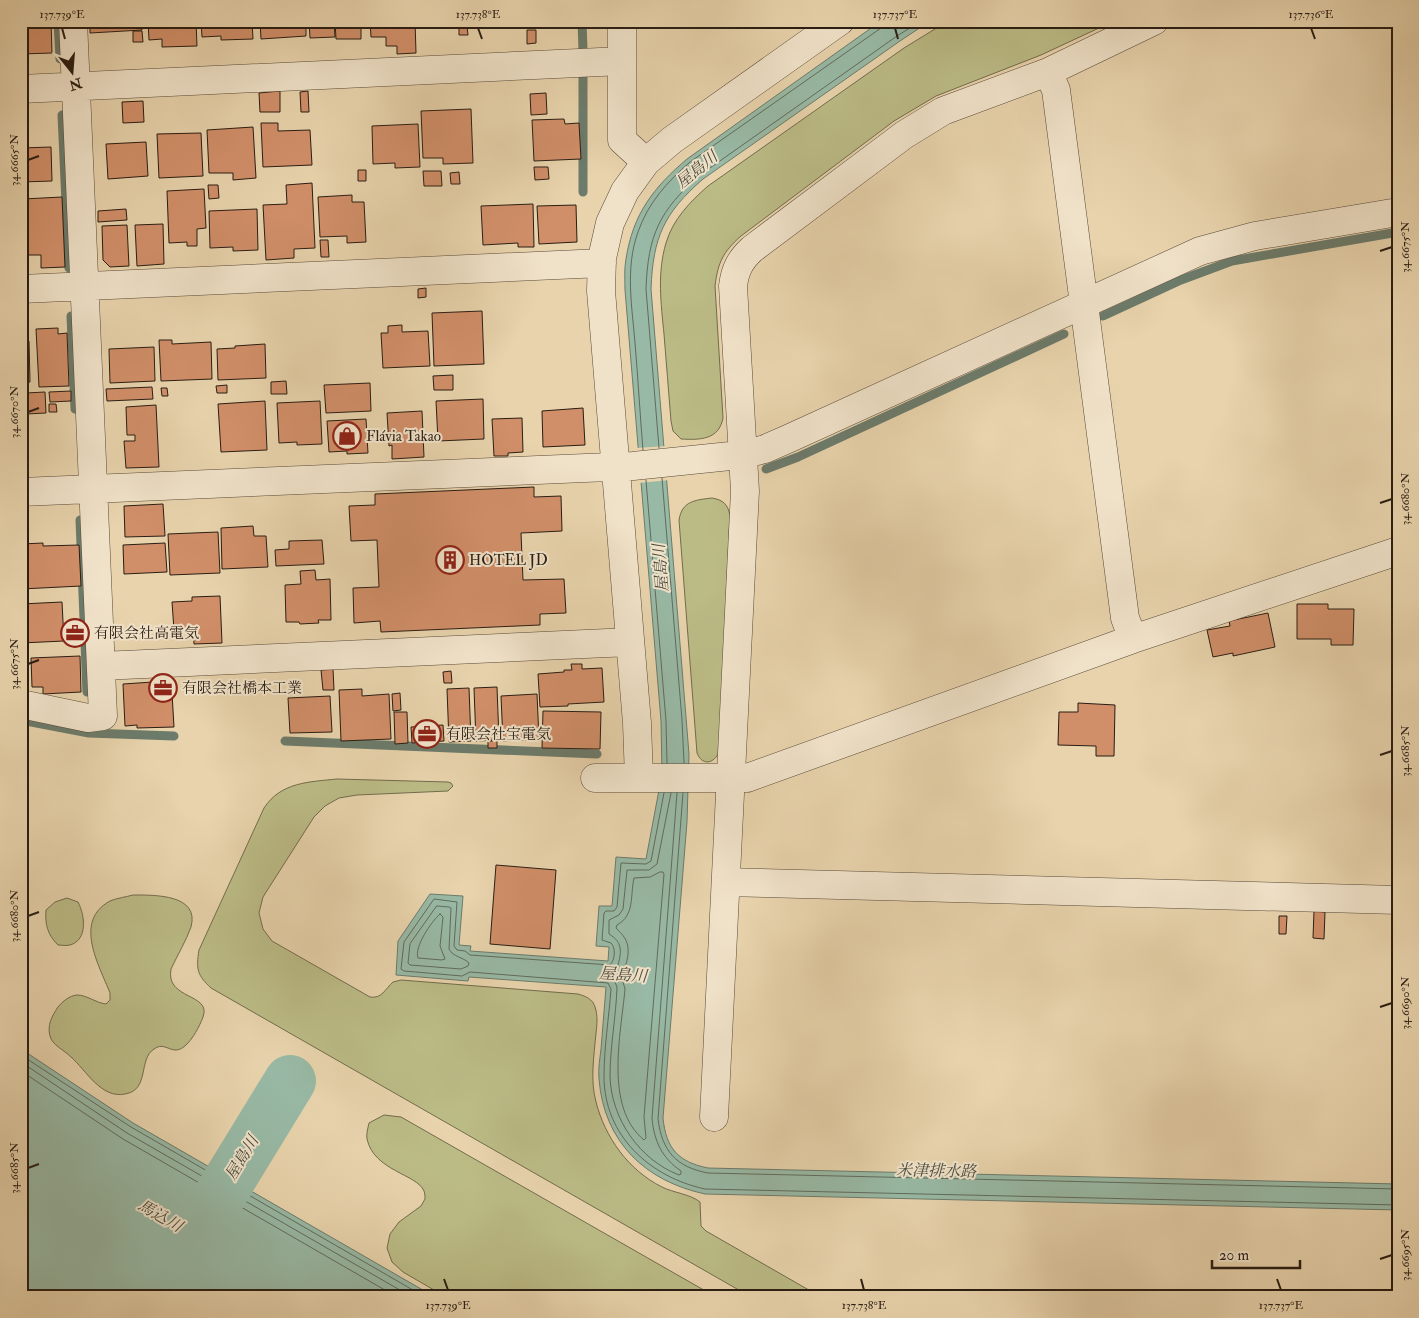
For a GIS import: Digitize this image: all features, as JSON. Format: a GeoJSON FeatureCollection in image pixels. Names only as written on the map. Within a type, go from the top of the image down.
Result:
{"type":"FeatureCollection","features":[{"type":"Feature","properties":{"kind":"street"},"geometry":{"type":"LineString","coordinates":[[21,704],[88,718],[103,716],[73,21]]}},
{"type":"Feature","properties":{"kind":"street"},"geometry":{"type":"LineString","coordinates":[[622,21],[622,140],[646,162]]}},
{"type":"Feature","properties":{"kind":"street"},"geometry":{"type":"LineString","coordinates":[[645,778],[637,723],[630,642],[624,466],[601,291],[602,263],[610,223],[625,191],[646,162],[672,140],[840,21]]}},
{"type":"Feature","properties":{"kind":"street"},"geometry":{"type":"LineString","coordinates":[[714,1117],[726,882],[722,778],[744,491],[733,286],[734,272],[741,259],[752,249],[923,123],[964,102],[1048,72],[1154,21]]}},
{"type":"Feature","properties":{"kind":"street"},"geometry":{"type":"LineString","coordinates":[[21,89],[622,61]]}},
{"type":"Feature","properties":{"kind":"street"},"geometry":{"type":"LineString","coordinates":[[1048,72],[1056,90],[1125,618],[1133,639]]}},
{"type":"Feature","properties":{"kind":"street"},"geometry":{"type":"LineString","coordinates":[[21,492],[624,466],[742,454],[765,448],[799,434],[1191,254],[1227,242],[1398,212]]}},
{"type":"Feature","properties":{"kind":"street"},"geometry":{"type":"LineString","coordinates":[[21,290],[602,263]]}},
{"type":"Feature","properties":{"kind":"street"},"geometry":{"type":"LineString","coordinates":[[595,778],[747,778],[1133,639],[1398,551]]}},
{"type":"Feature","properties":{"kind":"street"},"geometry":{"type":"LineString","coordinates":[[101,666],[630,642]]}},
{"type":"Feature","properties":{"kind":"street"},"geometry":{"type":"LineString","coordinates":[[726,882],[1398,900]]}},
{"type":"Feature","properties":{"kind":"green space"},"geometry":{"type":"Polygon","coordinates":[[[948,21],[1114,21],[1041,55],[936,96],[894,121],[741,236],[722,258],[715,286],[723,418],[721,425],[713,435],[708,437],[702,439],[681,439],[673,431],[671,421],[660,288],[663,254],[673,226],[689,205],[708,186],[904,48],[948,21]]]}},
{"type":"Feature","properties":{"kind":"green space"},"geometry":{"type":"Polygon","coordinates":[[[712,498],[724,503],[728,508],[730,516],[719,752],[714,759],[705,762],[697,753],[679,520],[686,505],[695,501],[712,498]]]}},
{"type":"Feature","properties":{"kind":"green space"},"geometry":{"type":"Polygon","coordinates":[[[337,779],[448,782],[453,786],[448,791],[357,795],[339,798],[325,806],[314,817],[263,897],[259,913],[263,929],[272,941],[370,997],[380,995],[393,982],[401,980],[578,994],[588,998],[594,1004],[597,1017],[593,1068],[594,1094],[605,1128],[620,1151],[629,1162],[650,1180],[662,1187],[692,1197],[700,1202],[701,1226],[706,1231],[821,1297],[751,1297],[211,988],[206,983],[199,971],[199,950],[264,808],[271,799],[287,788],[306,783],[337,779]]]}},
{"type":"Feature","properties":{"kind":"green space"},"geometry":{"type":"Polygon","coordinates":[[[133,895],[163,896],[182,902],[189,908],[192,916],[191,927],[171,969],[171,979],[175,986],[195,999],[204,1009],[199,1027],[184,1047],[175,1050],[162,1046],[154,1049],[146,1060],[138,1087],[125,1094],[116,1094],[101,1088],[71,1057],[56,1045],[51,1039],[49,1028],[52,1017],[58,1007],[71,996],[81,995],[106,1004],[110,1000],[110,993],[95,957],[92,944],[93,920],[99,910],[110,901],[133,895]]]}},
{"type":"Feature","properties":{"kind":"green space"},"geometry":{"type":"Polygon","coordinates":[[[67,898],[78,902],[83,920],[82,933],[76,942],[68,945],[58,945],[51,937],[48,929],[46,910],[55,902],[67,898]]]}},
{"type":"Feature","properties":{"kind":"green space"},"geometry":{"type":"Polygon","coordinates":[[[384,1115],[401,1117],[716,1297],[446,1297],[403,1272],[392,1262],[387,1248],[390,1234],[399,1222],[421,1206],[425,1197],[420,1185],[386,1165],[371,1150],[367,1139],[369,1123],[384,1115]]]}},
{"type":"Feature","properties":{"kind":"water"},"geometry":{"type":"Polygon","coordinates":[[[881,21],[930,21],[703,179],[670,215],[663,227],[654,255],[651,289],[689,754],[687,822],[663,1118],[667,1138],[675,1152],[681,1157],[689,1162],[708,1168],[1398,1184],[1398,1210],[705,1194],[683,1188],[646,1169],[619,1140],[609,1122],[599,1075],[606,987],[469,977],[468,981],[396,975],[398,941],[430,894],[463,896],[459,945],[471,946],[470,951],[608,961],[609,947],[596,946],[599,906],[612,906],[616,857],[646,859],[662,774],[661,721],[625,290],[625,267],[629,243],[639,215],[646,203],[664,181],[687,159],[881,21]]]}},
{"type":"Feature","properties":{"kind":"water","name":"馬込川"},"geometry":{"type":"Polygon","coordinates":[[[21,1049],[133,1123],[435,1297],[21,1297],[21,1049]]]}},
{"type":"Feature","properties":{"kind":"pier"},"geometry":{"type":"Polygon","coordinates":[[[667,446],[670,480],[639,483],[636,448],[667,446]]]}},
{"type":"Feature","properties":{"kind":"building"},"geometry":{"type":"Polygon","coordinates":[[[21,21],[51,21],[52,53],[21,54],[21,21]]]}},
{"type":"Feature","properties":{"kind":"building"},"geometry":{"type":"Polygon","coordinates":[[[90,21],[142,21],[142,30],[90,33],[90,21]]]}},
{"type":"Feature","properties":{"kind":"building"},"geometry":{"type":"Polygon","coordinates":[[[148,21],[196,21],[197,46],[162,47],[162,39],[149,40],[148,21]]]}},
{"type":"Feature","properties":{"kind":"building"},"geometry":{"type":"Polygon","coordinates":[[[201,21],[252,21],[253,39],[221,40],[221,36],[202,37],[201,21]]]}},
{"type":"Feature","properties":{"kind":"building"},"geometry":{"type":"Polygon","coordinates":[[[260,21],[306,21],[306,36],[261,39],[260,21]]]}},
{"type":"Feature","properties":{"kind":"building"},"geometry":{"type":"Polygon","coordinates":[[[309,21],[334,21],[335,37],[310,38],[309,21]]]}},
{"type":"Feature","properties":{"kind":"building"},"geometry":{"type":"Polygon","coordinates":[[[335,21],[361,21],[361,39],[336,39],[335,21]]]}},
{"type":"Feature","properties":{"kind":"building"},"geometry":{"type":"Polygon","coordinates":[[[370,21],[415,21],[416,53],[397,54],[397,46],[386,46],[386,37],[371,37],[370,21]]]}},
{"type":"Feature","properties":{"kind":"building"},"geometry":{"type":"Polygon","coordinates":[[[528,21],[571,21],[571,22],[528,24],[528,21]]]}},
{"type":"Feature","properties":{"kind":"building"},"geometry":{"type":"Polygon","coordinates":[[[459,26],[467,26],[468,35],[459,35],[459,26]]]}},
{"type":"Feature","properties":{"kind":"building"},"geometry":{"type":"Polygon","coordinates":[[[527,30],[536,30],[536,43],[527,44],[527,30]]]}},
{"type":"Feature","properties":{"kind":"building"},"geometry":{"type":"Polygon","coordinates":[[[133,31],[142,31],[143,42],[133,42],[133,31]]]}},
{"type":"Feature","properties":{"kind":"building"},"geometry":{"type":"Polygon","coordinates":[[[280,91],[280,112],[260,112],[259,93],[280,91]]]}},
{"type":"Feature","properties":{"kind":"building"},"geometry":{"type":"Polygon","coordinates":[[[308,91],[309,112],[301,112],[300,92],[308,91]]]}},
{"type":"Feature","properties":{"kind":"building"},"geometry":{"type":"Polygon","coordinates":[[[546,93],[547,114],[531,115],[530,94],[546,93]]]}},
{"type":"Feature","properties":{"kind":"building"},"geometry":{"type":"Polygon","coordinates":[[[143,101],[144,122],[123,123],[122,102],[143,101]]]}},
{"type":"Feature","properties":{"kind":"building"},"geometry":{"type":"Polygon","coordinates":[[[471,109],[473,163],[443,164],[443,158],[423,158],[421,111],[471,109]]]}},
{"type":"Feature","properties":{"kind":"building"},"geometry":{"type":"Polygon","coordinates":[[[564,119],[565,124],[579,123],[581,159],[534,161],[532,120],[564,119]]]}},
{"type":"Feature","properties":{"kind":"building"},"geometry":{"type":"Polygon","coordinates":[[[261,123],[278,123],[278,131],[310,130],[312,165],[263,167],[261,123]]]}},
{"type":"Feature","properties":{"kind":"building"},"geometry":{"type":"Polygon","coordinates":[[[418,124],[420,167],[395,168],[395,163],[373,164],[372,126],[418,124]]]}},
{"type":"Feature","properties":{"kind":"building"},"geometry":{"type":"Polygon","coordinates":[[[253,127],[256,178],[233,180],[233,173],[209,173],[207,130],[253,127]]]}},
{"type":"Feature","properties":{"kind":"building"},"geometry":{"type":"Polygon","coordinates":[[[201,133],[203,176],[159,178],[157,134],[201,133]]]}},
{"type":"Feature","properties":{"kind":"building"},"geometry":{"type":"Polygon","coordinates":[[[146,142],[148,176],[108,179],[106,144],[146,142]]]}},
{"type":"Feature","properties":{"kind":"building"},"geometry":{"type":"Polygon","coordinates":[[[51,147],[52,181],[21,182],[21,148],[51,147]]]}},
{"type":"Feature","properties":{"kind":"building"},"geometry":{"type":"Polygon","coordinates":[[[534,167],[548,167],[549,179],[535,180],[534,167]]]}},
{"type":"Feature","properties":{"kind":"building"},"geometry":{"type":"Polygon","coordinates":[[[358,170],[366,170],[366,181],[358,181],[358,170]]]}},
{"type":"Feature","properties":{"kind":"building"},"geometry":{"type":"Polygon","coordinates":[[[423,171],[441,171],[442,186],[424,186],[423,171]]]}},
{"type":"Feature","properties":{"kind":"building"},"geometry":{"type":"Polygon","coordinates":[[[459,172],[460,184],[451,184],[450,173],[459,172]]]}},
{"type":"Feature","properties":{"kind":"building"},"geometry":{"type":"Polygon","coordinates":[[[312,183],[315,248],[294,249],[294,258],[266,260],[263,205],[287,204],[286,185],[312,183]]]}},
{"type":"Feature","properties":{"kind":"building"},"geometry":{"type":"Polygon","coordinates":[[[208,185],[218,185],[219,198],[209,199],[208,185]]]}},
{"type":"Feature","properties":{"kind":"building"},"geometry":{"type":"Polygon","coordinates":[[[204,189],[206,228],[197,229],[197,246],[187,246],[187,242],[169,243],[167,191],[204,189]]]}},
{"type":"Feature","properties":{"kind":"building"},"geometry":{"type":"Polygon","coordinates":[[[352,195],[352,202],[364,202],[366,242],[347,243],[347,236],[320,237],[318,197],[352,195]]]}},
{"type":"Feature","properties":{"kind":"building"},"geometry":{"type":"Polygon","coordinates":[[[62,197],[65,267],[41,268],[41,255],[26,255],[27,269],[21,269],[21,203],[24,203],[23,199],[62,197]]]}},
{"type":"Feature","properties":{"kind":"building"},"geometry":{"type":"Polygon","coordinates":[[[533,204],[534,247],[518,247],[518,243],[483,245],[481,206],[533,204]]]}},
{"type":"Feature","properties":{"kind":"building"},"geometry":{"type":"Polygon","coordinates":[[[576,205],[577,242],[539,244],[537,206],[576,205]]]}},
{"type":"Feature","properties":{"kind":"building"},"geometry":{"type":"Polygon","coordinates":[[[126,209],[127,220],[98,222],[98,211],[126,209]]]}},
{"type":"Feature","properties":{"kind":"building"},"geometry":{"type":"Polygon","coordinates":[[[257,209],[258,250],[233,251],[233,247],[210,248],[209,211],[257,209]]]}},
{"type":"Feature","properties":{"kind":"building"},"geometry":{"type":"Polygon","coordinates":[[[163,224],[164,264],[137,266],[135,225],[163,224]]]}},
{"type":"Feature","properties":{"kind":"building"},"geometry":{"type":"Polygon","coordinates":[[[127,225],[129,266],[110,267],[103,260],[102,226],[127,225]]]}},
{"type":"Feature","properties":{"kind":"building"},"geometry":{"type":"Polygon","coordinates":[[[320,240],[328,240],[329,257],[321,257],[320,240]]]}},
{"type":"Feature","properties":{"kind":"building"},"geometry":{"type":"Polygon","coordinates":[[[426,288],[426,297],[418,298],[418,289],[426,288]]]}},
{"type":"Feature","properties":{"kind":"building"},"geometry":{"type":"Polygon","coordinates":[[[482,311],[484,364],[434,366],[432,313],[482,311]]]}},
{"type":"Feature","properties":{"kind":"building"},"geometry":{"type":"Polygon","coordinates":[[[402,325],[402,332],[428,331],[430,366],[383,368],[381,333],[388,333],[388,326],[402,325]]]}},
{"type":"Feature","properties":{"kind":"building"},"geometry":{"type":"Polygon","coordinates":[[[58,328],[58,334],[67,333],[69,386],[39,387],[36,329],[58,328]]]}},
{"type":"Feature","properties":{"kind":"building"},"geometry":{"type":"Polygon","coordinates":[[[159,340],[172,340],[172,344],[211,342],[212,379],[161,381],[159,340]]]}},
{"type":"Feature","properties":{"kind":"building"},"geometry":{"type":"Polygon","coordinates":[[[21,341],[29,341],[30,382],[21,383],[21,341]]]}},
{"type":"Feature","properties":{"kind":"building"},"geometry":{"type":"Polygon","coordinates":[[[265,344],[266,378],[218,380],[217,349],[265,344]]]}},
{"type":"Feature","properties":{"kind":"building"},"geometry":{"type":"Polygon","coordinates":[[[154,347],[155,381],[110,383],[109,349],[154,347]]]}},
{"type":"Feature","properties":{"kind":"building"},"geometry":{"type":"Polygon","coordinates":[[[453,375],[453,390],[434,390],[433,376],[453,375]]]}},
{"type":"Feature","properties":{"kind":"building"},"geometry":{"type":"Polygon","coordinates":[[[286,381],[287,394],[271,394],[271,382],[286,381]]]}},
{"type":"Feature","properties":{"kind":"building"},"geometry":{"type":"Polygon","coordinates":[[[370,383],[371,411],[326,413],[324,385],[370,383]]]}},
{"type":"Feature","properties":{"kind":"building"},"geometry":{"type":"Polygon","coordinates":[[[227,385],[227,393],[217,393],[216,386],[227,385]]]}},
{"type":"Feature","properties":{"kind":"building"},"geometry":{"type":"Polygon","coordinates":[[[152,387],[153,399],[107,401],[106,389],[152,387]]]}},
{"type":"Feature","properties":{"kind":"building"},"geometry":{"type":"Polygon","coordinates":[[[161,388],[167,388],[168,396],[162,396],[161,388]]]}},
{"type":"Feature","properties":{"kind":"building"},"geometry":{"type":"Polygon","coordinates":[[[71,391],[71,401],[50,402],[49,392],[71,391]]]}},
{"type":"Feature","properties":{"kind":"building"},"geometry":{"type":"Polygon","coordinates":[[[45,392],[46,413],[27,414],[26,393],[45,392]]]}},
{"type":"Feature","properties":{"kind":"building"},"geometry":{"type":"Polygon","coordinates":[[[21,393],[23,393],[24,416],[21,416],[21,393]]]}},
{"type":"Feature","properties":{"kind":"building"},"geometry":{"type":"Polygon","coordinates":[[[483,399],[484,439],[438,441],[436,401],[483,399]]]}},
{"type":"Feature","properties":{"kind":"building"},"geometry":{"type":"Polygon","coordinates":[[[265,401],[267,450],[221,452],[218,404],[265,401]]]}},
{"type":"Feature","properties":{"kind":"building"},"geometry":{"type":"Polygon","coordinates":[[[320,401],[322,444],[297,445],[297,442],[279,443],[277,403],[320,401]]]}},
{"type":"Feature","properties":{"kind":"building"},"geometry":{"type":"Polygon","coordinates":[[[49,404],[56,404],[57,412],[49,412],[49,404]]]}},
{"type":"Feature","properties":{"kind":"building"},"geometry":{"type":"Polygon","coordinates":[[[156,405],[159,467],[126,468],[124,441],[135,441],[135,435],[127,435],[126,407],[156,405]]]}},
{"type":"Feature","properties":{"kind":"building"},"geometry":{"type":"Polygon","coordinates":[[[583,408],[585,445],[543,447],[542,411],[583,408]]]}},
{"type":"Feature","properties":{"kind":"building"},"geometry":{"type":"Polygon","coordinates":[[[422,411],[424,457],[392,459],[392,445],[389,446],[387,413],[422,411]]]}},
{"type":"Feature","properties":{"kind":"building"},"geometry":{"type":"Polygon","coordinates":[[[522,418],[523,452],[508,453],[508,456],[494,456],[492,419],[522,418]]]}},
{"type":"Feature","properties":{"kind":"building"},"geometry":{"type":"Polygon","coordinates":[[[366,419],[368,453],[347,454],[347,451],[329,452],[327,421],[366,419]]]}},
{"type":"Feature","properties":{"kind":"building","name":"HOTEL JD"},"geometry":{"type":"Polygon","coordinates":[[[534,487],[534,497],[561,496],[562,531],[521,533],[523,580],[564,579],[566,613],[540,614],[540,625],[381,632],[380,621],[354,623],[353,588],[379,587],[377,540],[351,541],[349,506],[375,505],[375,494],[534,487]]]}},
{"type":"Feature","properties":{"kind":"building"},"geometry":{"type":"Polygon","coordinates":[[[163,504],[165,536],[125,537],[124,506],[163,504]]]}},
{"type":"Feature","properties":{"kind":"building"},"geometry":{"type":"Polygon","coordinates":[[[253,526],[254,536],[266,536],[268,567],[222,569],[221,528],[253,526]]]}},
{"type":"Feature","properties":{"kind":"building"},"geometry":{"type":"Polygon","coordinates":[[[218,532],[220,573],[170,575],[168,534],[218,532]]]}},
{"type":"Feature","properties":{"kind":"building"},"geometry":{"type":"Polygon","coordinates":[[[322,540],[324,564],[276,566],[275,550],[289,549],[289,541],[322,540]]]}},
{"type":"Feature","properties":{"kind":"building"},"geometry":{"type":"Polygon","coordinates":[[[43,543],[43,546],[79,545],[81,586],[21,589],[21,544],[43,543]]]}},
{"type":"Feature","properties":{"kind":"building"},"geometry":{"type":"Polygon","coordinates":[[[165,543],[167,572],[124,574],[123,545],[165,543]]]}},
{"type":"Feature","properties":{"kind":"building"},"geometry":{"type":"Polygon","coordinates":[[[315,570],[316,580],[330,579],[331,620],[318,620],[319,623],[300,624],[299,622],[286,622],[285,585],[301,584],[300,571],[315,570]]]}},
{"type":"Feature","properties":{"kind":"building"},"geometry":{"type":"Polygon","coordinates":[[[220,596],[222,643],[194,644],[193,629],[174,630],[172,602],[192,601],[192,597],[220,596]]]}},
{"type":"Feature","properties":{"kind":"building"},"geometry":{"type":"Polygon","coordinates":[[[62,602],[64,641],[21,643],[21,604],[62,602]]]}},
{"type":"Feature","properties":{"kind":"building"},"geometry":{"type":"Polygon","coordinates":[[[1297,604],[1328,604],[1328,609],[1354,609],[1353,645],[1331,645],[1331,639],[1297,639],[1297,604]]]}},
{"type":"Feature","properties":{"kind":"building"},"geometry":{"type":"Polygon","coordinates":[[[1268,613],[1275,647],[1233,656],[1233,653],[1213,657],[1207,630],[1230,626],[1229,621],[1268,613]]]}},
{"type":"Feature","properties":{"kind":"building"},"geometry":{"type":"Polygon","coordinates":[[[81,626],[82,642],[68,643],[67,627],[81,626]]]}},
{"type":"Feature","properties":{"kind":"building"},"geometry":{"type":"Polygon","coordinates":[[[80,656],[81,692],[43,694],[43,687],[32,687],[31,658],[80,656]]]}},
{"type":"Feature","properties":{"kind":"building"},"geometry":{"type":"Polygon","coordinates":[[[571,664],[582,664],[582,669],[602,668],[604,702],[540,707],[538,674],[572,670],[571,664]]]}},
{"type":"Feature","properties":{"kind":"building"},"geometry":{"type":"Polygon","coordinates":[[[333,669],[334,690],[323,690],[321,670],[333,669]]]}},
{"type":"Feature","properties":{"kind":"building"},"geometry":{"type":"Polygon","coordinates":[[[451,671],[452,683],[444,683],[443,672],[451,671]]]}},
{"type":"Feature","properties":{"kind":"building"},"geometry":{"type":"Polygon","coordinates":[[[171,676],[174,727],[137,728],[137,725],[125,726],[123,684],[153,682],[153,678],[171,676]]]}},
{"type":"Feature","properties":{"kind":"building"},"geometry":{"type":"Polygon","coordinates":[[[497,687],[499,740],[476,741],[474,688],[497,687]]]}},
{"type":"Feature","properties":{"kind":"building"},"geometry":{"type":"Polygon","coordinates":[[[469,688],[471,741],[449,742],[447,689],[469,688]]]}},
{"type":"Feature","properties":{"kind":"building"},"geometry":{"type":"Polygon","coordinates":[[[362,689],[362,696],[389,694],[391,739],[341,741],[339,690],[362,689]]]}},
{"type":"Feature","properties":{"kind":"building"},"geometry":{"type":"Polygon","coordinates":[[[400,693],[401,710],[393,711],[392,694],[400,693]]]}},
{"type":"Feature","properties":{"kind":"building"},"geometry":{"type":"Polygon","coordinates":[[[537,694],[539,739],[503,741],[501,696],[537,694]]]}},
{"type":"Feature","properties":{"kind":"building"},"geometry":{"type":"Polygon","coordinates":[[[330,696],[332,732],[290,733],[288,698],[330,696]]]}},
{"type":"Feature","properties":{"kind":"building"},"geometry":{"type":"Polygon","coordinates":[[[1078,703],[1115,705],[1114,756],[1096,756],[1096,746],[1058,745],[1059,712],[1078,712],[1078,703]]]}},
{"type":"Feature","properties":{"kind":"building"},"geometry":{"type":"Polygon","coordinates":[[[543,711],[601,712],[600,749],[542,748],[543,711]]]}},
{"type":"Feature","properties":{"kind":"building"},"geometry":{"type":"Polygon","coordinates":[[[394,712],[407,712],[408,743],[395,744],[394,712]]]}},
{"type":"Feature","properties":{"kind":"building"},"geometry":{"type":"Polygon","coordinates":[[[443,725],[444,741],[412,743],[411,727],[443,725]]]}},
{"type":"Feature","properties":{"kind":"building"},"geometry":{"type":"Polygon","coordinates":[[[488,741],[497,741],[497,748],[488,748],[488,741]]]}},
{"type":"Feature","properties":{"kind":"building"},"geometry":{"type":"Polygon","coordinates":[[[496,865],[556,870],[550,949],[490,944],[496,865]]]}},
{"type":"Feature","properties":{"kind":"building"},"geometry":{"type":"Polygon","coordinates":[[[1314,911],[1325,912],[1324,939],[1313,938],[1314,911]]]}},
{"type":"Feature","properties":{"kind":"building"},"geometry":{"type":"Polygon","coordinates":[[[1279,916],[1287,916],[1286,934],[1279,934],[1279,916]]]}},
{"type":"Feature","properties":{"kind":"waterway"},"geometry":{"type":"LineString","coordinates":[[58,21],[60,59]]}},
{"type":"Feature","properties":{"kind":"waterway"},"geometry":{"type":"LineString","coordinates":[[582,21],[583,50]]}},
{"type":"Feature","properties":{"kind":"waterway"},"geometry":{"type":"LineString","coordinates":[[583,76],[583,192]]}},
{"type":"Feature","properties":{"kind":"waterway"},"geometry":{"type":"LineString","coordinates":[[62,115],[69,268]]}},
{"type":"Feature","properties":{"kind":"waterway"},"geometry":{"type":"LineString","coordinates":[[1103,316],[1181,280],[1232,261],[1398,232]]}},
{"type":"Feature","properties":{"kind":"waterway"},"geometry":{"type":"LineString","coordinates":[[71,316],[75,409]]}},
{"type":"Feature","properties":{"kind":"waterway"},"geometry":{"type":"LineString","coordinates":[[766,469],[798,457],[1064,334]]}},
{"type":"Feature","properties":{"kind":"waterway"},"geometry":{"type":"LineString","coordinates":[[80,520],[87,692]]}},
{"type":"Feature","properties":{"kind":"waterway"},"geometry":{"type":"LineString","coordinates":[[21,720],[89,733],[174,736]]}},
{"type":"Feature","properties":{"kind":"waterway"},"geometry":{"type":"LineString","coordinates":[[285,741],[597,754]]}},
{"type":"Feature","properties":{"kind":"waterway","name":"屋島川"},"geometry":{"type":"LineString","coordinates":[[195,1236],[290,1081]]}},
{"type":"Feature","properties":{"kind":"place","name":"Flávia Takao"},"geometry":{"type":"Point","coordinates":[347,436]}},
{"type":"Feature","properties":{"kind":"place","name":"HOTEL JD"},"geometry":{"type":"Point","coordinates":[450,560]}},
{"type":"Feature","properties":{"kind":"place","name":"有限会社高電気"},"geometry":{"type":"Point","coordinates":[75,633]}},
{"type":"Feature","properties":{"kind":"place","name":"有限会社橋本工業"},"geometry":{"type":"Point","coordinates":[163,688]}},
{"type":"Feature","properties":{"kind":"place","name":"有限会社宝電気"},"geometry":{"type":"Point","coordinates":[427,734]}},
{"type":"Feature","properties":{"kind":"water label","name":"米津排水路"},"geometry":{"type":"Point","coordinates":[936,1171]}}]}
